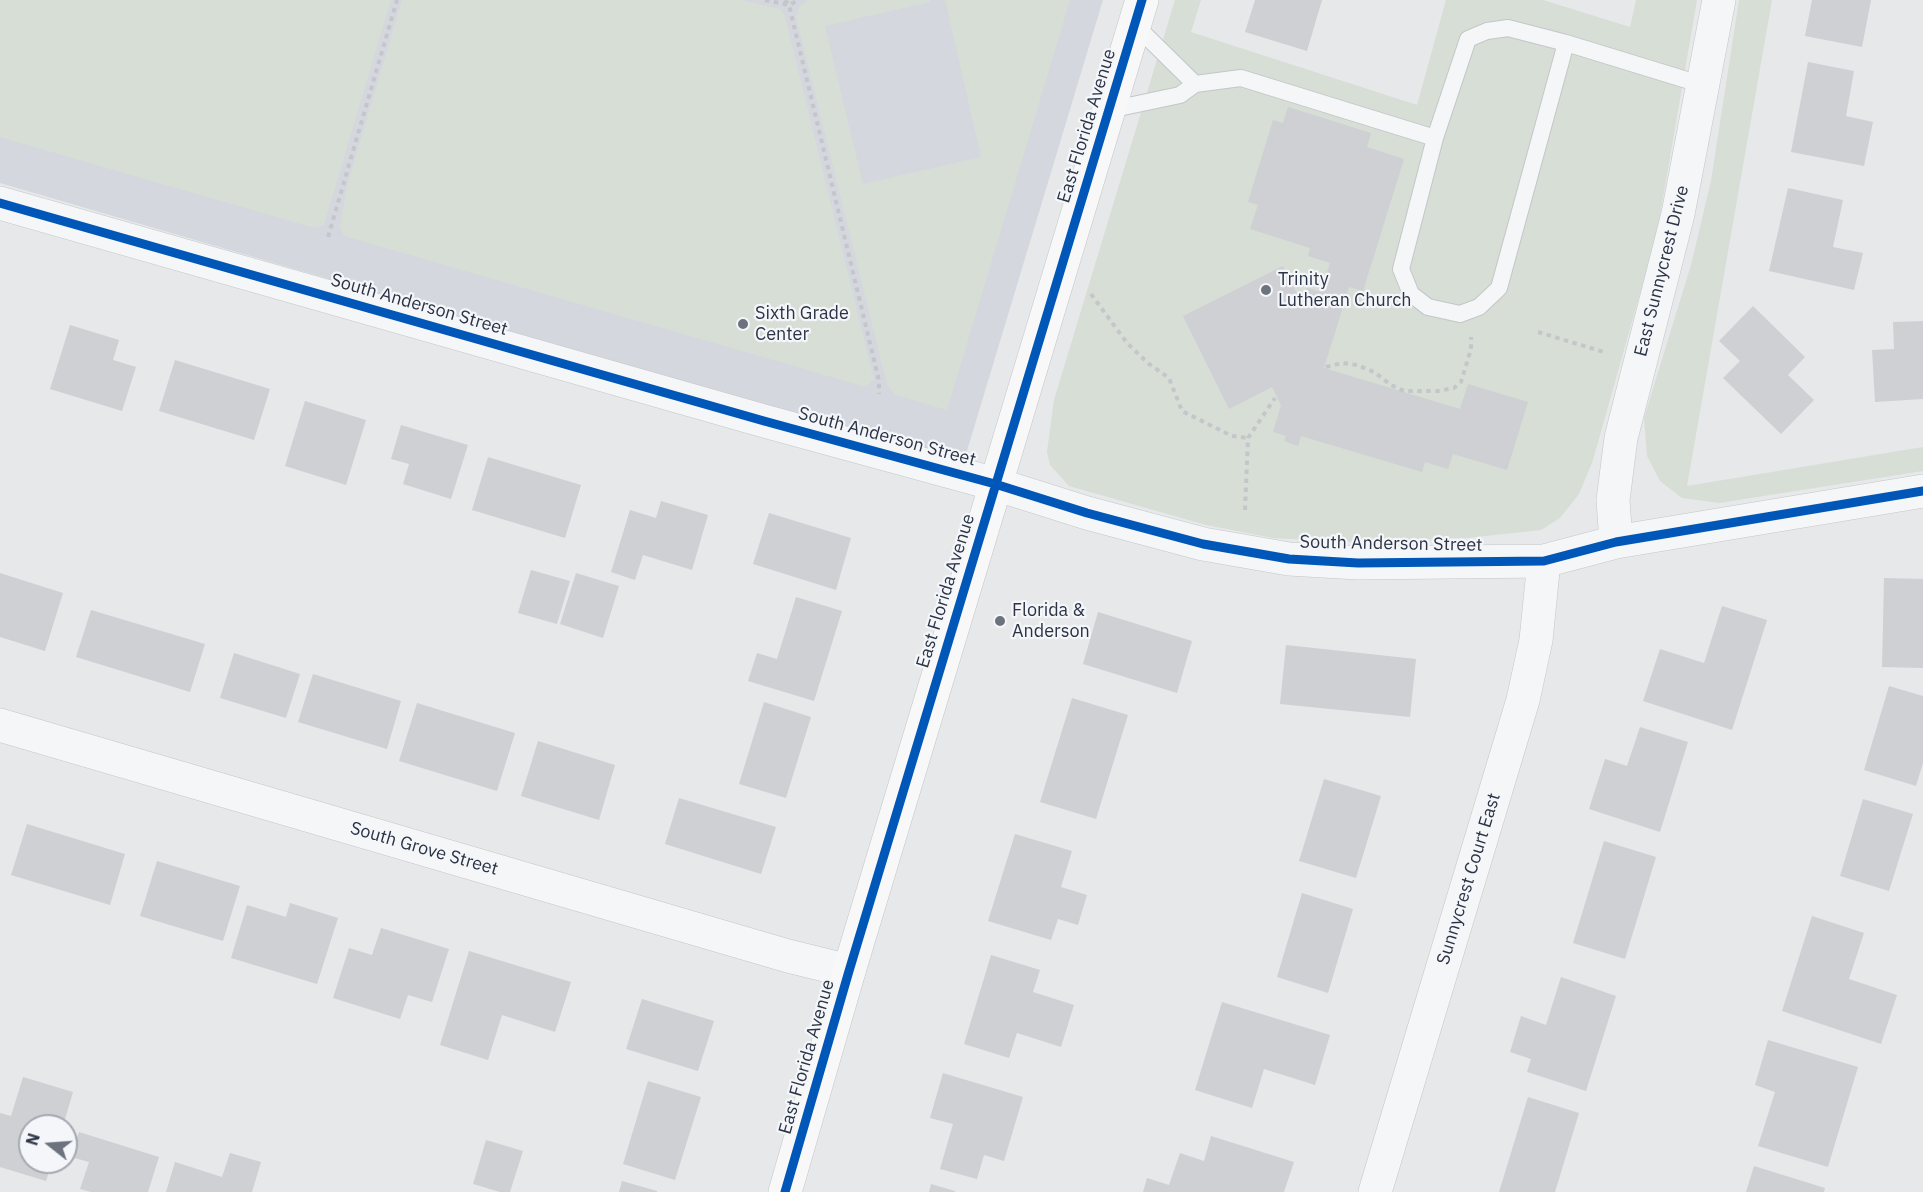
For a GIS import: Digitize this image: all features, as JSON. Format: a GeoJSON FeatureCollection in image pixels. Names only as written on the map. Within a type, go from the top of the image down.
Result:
{"type":"FeatureCollection","features":[{"type":"Feature","properties":{"kind":"main road","name":"East Florida Avenue"},"geometry":{"type":"LineString","coordinates":[[785,1192],[849,971],[1138,13]]}},
{"type":"Feature","properties":{"kind":"street","name":"East Sunnycrest Drive"},"geometry":{"type":"LineString","coordinates":[[1616,542],[1615,482],[1621,438],[1678,214],[1719,0]]}},
{"type":"Feature","properties":{"kind":"street","name":"South Anderson Street"},"geometry":{"type":"LineString","coordinates":[[0,203],[753,418],[995,484],[1087,513],[1203,544],[1289,559],[1358,563],[1544,561],[1616,542],[1923,491]]}},
{"type":"Feature","properties":{"kind":"street","name":"Sunnycrest Court East"},"geometry":{"type":"LineString","coordinates":[[1375,1192],[1523,700],[1536,640],[1544,561]]}},
{"type":"Feature","properties":{"kind":"street","name":"South Grove Street"},"geometry":{"type":"LineString","coordinates":[[0,725],[788,956],[849,971]]}},
{"type":"Feature","properties":{"kind":"lane"},"geometry":{"type":"LineString","coordinates":[[1138,13],[1195,84]]}},
{"type":"Feature","properties":{"kind":"lane"},"geometry":{"type":"LineString","coordinates":[[1566,43],[1499,288],[1479,307],[1460,314],[1428,308],[1411,294],[1401,269],[1435,138],[1468,39],[1487,31],[1508,28],[1566,43],[1703,86]]}},
{"type":"Feature","properties":{"kind":"lane"},"geometry":{"type":"LineString","coordinates":[[1109,110],[1180,95],[1195,84],[1241,78],[1435,138]]}},
{"type":"Feature","properties":{"kind":"path"},"geometry":{"type":"LineString","coordinates":[[328,237],[397,0]]}},
{"type":"Feature","properties":{"kind":"path"},"geometry":{"type":"LineString","coordinates":[[765,0],[789,5],[799,0]]}},
{"type":"Feature","properties":{"kind":"path"},"geometry":{"type":"LineString","coordinates":[[785,0],[789,5],[879,381],[879,394]]}},
{"type":"Feature","properties":{"kind":"path"},"geometry":{"type":"LineString","coordinates":[[1089,292],[1127,343],[1149,364],[1169,378],[1182,411],[1232,436],[1248,438]]}},
{"type":"Feature","properties":{"kind":"path"},"geometry":{"type":"LineString","coordinates":[[1326,367],[1342,363],[1357,366],[1374,372],[1391,386],[1404,391],[1421,393],[1454,388],[1461,382],[1471,349],[1470,311]]}},
{"type":"Feature","properties":{"kind":"path"},"geometry":{"type":"LineString","coordinates":[[1538,332],[1640,363]]}},
{"type":"Feature","properties":{"kind":"path"},"geometry":{"type":"LineString","coordinates":[[1245,510],[1248,438],[1275,399]]}},
{"type":"Feature","properties":{"kind":"shaded area","name":"Sixth Grade Center"},"geometry":{"type":"Polygon","coordinates":[[[0,0],[1103,0],[963,464],[0,183],[0,0]]]}},
{"type":"Feature","properties":{"kind":"shaded area"},"geometry":{"type":"Polygon","coordinates":[[[0,0],[391,0],[324,225],[314,228],[0,137],[0,0]]]}},
{"type":"Feature","properties":{"kind":"shaded area"},"geometry":{"type":"Polygon","coordinates":[[[402,0],[742,0],[780,9],[785,16],[874,380],[866,387],[344,236],[340,226],[347,186],[402,0]]]}},
{"type":"Feature","properties":{"kind":"shaded area"},"geometry":{"type":"Polygon","coordinates":[[[808,0],[930,0],[930,2],[825,26],[863,184],[981,157],[945,0],[1070,0],[947,410],[895,395],[887,385],[796,17],[799,7],[808,0]]]}},
{"type":"Feature","properties":{"kind":"shaded area"},"geometry":{"type":"Polygon","coordinates":[[[1175,0],[1201,0],[1191,32],[1417,105],[1446,0],[1543,0],[1630,27],[1636,0],[1697,0],[1657,233],[1593,460],[1579,494],[1560,518],[1541,530],[1467,538],[1350,542],[1273,538],[1206,525],[1069,486],[1050,465],[1047,452],[1054,400],[1175,0]]]}},
{"type":"Feature","properties":{"kind":"shaded area"},"geometry":{"type":"Polygon","coordinates":[[[1739,0],[1772,0],[1687,486],[1923,447],[1923,471],[1719,503],[1682,498],[1660,481],[1647,456],[1644,418],[1691,265],[1711,181],[1739,0]]]}},
{"type":"Feature","properties":{"kind":"building"},"geometry":{"type":"Polygon","coordinates":[[[1255,0],[1322,0],[1307,51],[1245,32],[1255,0]]]}},
{"type":"Feature","properties":{"kind":"building"},"geometry":{"type":"Polygon","coordinates":[[[1812,0],[1871,0],[1862,47],[1805,36],[1812,0]]]}},
{"type":"Feature","properties":{"kind":"building"},"geometry":{"type":"Polygon","coordinates":[[[1808,62],[1854,71],[1846,116],[1873,122],[1864,166],[1791,152],[1808,62]]]}},
{"type":"Feature","properties":{"kind":"building","name":"Trinity Lutheran Church"},"geometry":{"type":"Polygon","coordinates":[[[1288,107],[1371,133],[1367,147],[1404,159],[1363,291],[1349,287],[1324,368],[1460,409],[1468,384],[1528,402],[1507,470],[1453,454],[1448,469],[1425,462],[1422,472],[1301,436],[1298,446],[1284,441],[1286,436],[1273,432],[1281,405],[1272,387],[1229,409],[1183,316],[1283,266],[1297,294],[1308,288],[1321,292],[1330,263],[1308,256],[1310,248],[1250,229],[1258,205],[1248,202],[1273,120],[1283,123],[1288,107]]]}},
{"type":"Feature","properties":{"kind":"building"},"geometry":{"type":"Polygon","coordinates":[[[1788,188],[1843,200],[1833,247],[1863,253],[1854,290],[1769,271],[1788,188]]]}},
{"type":"Feature","properties":{"kind":"building"},"geometry":{"type":"Polygon","coordinates":[[[1753,306],[1805,357],[1788,375],[1814,400],[1781,434],[1723,378],[1740,361],[1719,341],[1753,306]]]}},
{"type":"Feature","properties":{"kind":"building"},"geometry":{"type":"Polygon","coordinates":[[[1923,321],[1923,399],[1875,402],[1872,350],[1894,349],[1893,322],[1923,321]]]}},
{"type":"Feature","properties":{"kind":"building"},"geometry":{"type":"Polygon","coordinates":[[[70,325],[119,340],[113,360],[136,367],[122,411],[50,389],[70,325]]]}},
{"type":"Feature","properties":{"kind":"building"},"geometry":{"type":"Polygon","coordinates":[[[175,360],[270,389],[254,440],[159,411],[175,360]]]}},
{"type":"Feature","properties":{"kind":"building"},"geometry":{"type":"Polygon","coordinates":[[[305,401],[366,420],[346,485],[285,466],[305,401]]]}},
{"type":"Feature","properties":{"kind":"building"},"geometry":{"type":"Polygon","coordinates":[[[401,425],[468,445],[451,499],[403,484],[409,464],[391,459],[401,425]]]}},
{"type":"Feature","properties":{"kind":"building"},"geometry":{"type":"Polygon","coordinates":[[[488,457],[581,485],[565,538],[472,510],[488,457]]]}},
{"type":"Feature","properties":{"kind":"building"},"geometry":{"type":"Polygon","coordinates":[[[661,501],[708,515],[692,570],[643,555],[635,580],[611,572],[630,510],[656,518],[661,501]]]}},
{"type":"Feature","properties":{"kind":"building"},"geometry":{"type":"Polygon","coordinates":[[[769,513],[851,538],[836,590],[753,564],[769,513]]]}},
{"type":"Feature","properties":{"kind":"building"},"geometry":{"type":"Polygon","coordinates":[[[531,570],[570,581],[557,624],[518,613],[531,570]]]}},
{"type":"Feature","properties":{"kind":"building"},"geometry":{"type":"Polygon","coordinates":[[[0,573],[63,593],[45,651],[0,637],[0,573]]]}},
{"type":"Feature","properties":{"kind":"building"},"geometry":{"type":"Polygon","coordinates":[[[576,573],[619,586],[603,638],[560,624],[576,573]]]}},
{"type":"Feature","properties":{"kind":"building"},"geometry":{"type":"Polygon","coordinates":[[[1884,578],[1923,579],[1923,668],[1882,667],[1884,578]]]}},
{"type":"Feature","properties":{"kind":"building"},"geometry":{"type":"Polygon","coordinates":[[[796,597],[842,611],[814,701],[748,681],[757,653],[777,659],[796,597]]]}},
{"type":"Feature","properties":{"kind":"building"},"geometry":{"type":"Polygon","coordinates":[[[1722,606],[1767,620],[1732,730],[1643,701],[1660,649],[1704,663],[1722,606]]]}},
{"type":"Feature","properties":{"kind":"building"},"geometry":{"type":"Polygon","coordinates":[[[91,610],[205,644],[190,692],[76,657],[91,610]]]}},
{"type":"Feature","properties":{"kind":"building"},"geometry":{"type":"Polygon","coordinates":[[[1098,612],[1192,641],[1177,693],[1083,664],[1098,612]]]}},
{"type":"Feature","properties":{"kind":"building"},"geometry":{"type":"Polygon","coordinates":[[[1286,645],[1416,659],[1410,717],[1280,704],[1286,645]]]}},
{"type":"Feature","properties":{"kind":"building"},"geometry":{"type":"Polygon","coordinates":[[[234,653],[300,674],[286,718],[220,698],[234,653]]]}},
{"type":"Feature","properties":{"kind":"building"},"geometry":{"type":"Polygon","coordinates":[[[313,674],[401,701],[387,749],[298,722],[313,674]]]}},
{"type":"Feature","properties":{"kind":"building"},"geometry":{"type":"Polygon","coordinates":[[[1889,686],[1923,696],[1923,763],[1916,786],[1864,770],[1889,686]]]}},
{"type":"Feature","properties":{"kind":"building"},"geometry":{"type":"Polygon","coordinates":[[[1072,698],[1128,715],[1096,819],[1040,802],[1072,698]]]}},
{"type":"Feature","properties":{"kind":"building"},"geometry":{"type":"Polygon","coordinates":[[[764,702],[811,717],[786,798],[739,784],[764,702]]]}},
{"type":"Feature","properties":{"kind":"building"},"geometry":{"type":"Polygon","coordinates":[[[417,703],[515,733],[497,791],[399,761],[417,703]]]}},
{"type":"Feature","properties":{"kind":"building"},"geometry":{"type":"Polygon","coordinates":[[[1640,727],[1688,742],[1660,832],[1589,809],[1605,759],[1627,766],[1640,727]]]}},
{"type":"Feature","properties":{"kind":"building"},"geometry":{"type":"Polygon","coordinates":[[[538,741],[615,765],[599,820],[521,796],[538,741]]]}},
{"type":"Feature","properties":{"kind":"building"},"geometry":{"type":"Polygon","coordinates":[[[1324,779],[1381,796],[1356,878],[1299,861],[1324,779]]]}},
{"type":"Feature","properties":{"kind":"building"},"geometry":{"type":"Polygon","coordinates":[[[679,798],[776,827],[761,874],[665,844],[679,798]]]}},
{"type":"Feature","properties":{"kind":"building"},"geometry":{"type":"Polygon","coordinates":[[[1863,799],[1913,814],[1889,891],[1840,876],[1863,799]]]}},
{"type":"Feature","properties":{"kind":"building"},"geometry":{"type":"Polygon","coordinates":[[[27,824],[125,854],[110,905],[11,875],[27,824]]]}},
{"type":"Feature","properties":{"kind":"building"},"geometry":{"type":"Polygon","coordinates":[[[1015,834],[1072,851],[1061,887],[1087,895],[1078,925],[1058,919],[1051,940],[988,921],[1015,834]]]}},
{"type":"Feature","properties":{"kind":"building"},"geometry":{"type":"Polygon","coordinates":[[[1604,841],[1656,857],[1625,959],[1573,943],[1604,841]]]}},
{"type":"Feature","properties":{"kind":"building"},"geometry":{"type":"Polygon","coordinates":[[[157,861],[240,886],[223,941],[140,916],[157,861]]]}},
{"type":"Feature","properties":{"kind":"building"},"geometry":{"type":"Polygon","coordinates":[[[1302,893],[1353,909],[1328,993],[1277,977],[1302,893]]]}},
{"type":"Feature","properties":{"kind":"building"},"geometry":{"type":"Polygon","coordinates":[[[290,903],[338,918],[317,984],[231,958],[247,905],[286,917],[290,903]]]}},
{"type":"Feature","properties":{"kind":"building"},"geometry":{"type":"Polygon","coordinates":[[[1812,916],[1864,933],[1849,979],[1897,995],[1881,1044],[1782,1011],[1812,916]]]}},
{"type":"Feature","properties":{"kind":"building"},"geometry":{"type":"Polygon","coordinates":[[[381,928],[449,949],[432,1002],[408,995],[400,1019],[333,998],[349,948],[372,955],[381,928]]]}},
{"type":"Feature","properties":{"kind":"building"},"geometry":{"type":"Polygon","coordinates":[[[469,951],[571,982],[555,1032],[502,1015],[488,1060],[440,1045],[469,951]]]}},
{"type":"Feature","properties":{"kind":"building"},"geometry":{"type":"Polygon","coordinates":[[[991,955],[1040,970],[1033,992],[1074,1005],[1061,1047],[1017,1033],[1009,1058],[964,1044],[991,955]]]}},
{"type":"Feature","properties":{"kind":"building"},"geometry":{"type":"Polygon","coordinates":[[[1561,977],[1616,996],[1586,1091],[1527,1072],[1531,1059],[1510,1052],[1521,1016],[1546,1025],[1561,977]]]}},
{"type":"Feature","properties":{"kind":"building"},"geometry":{"type":"Polygon","coordinates":[[[642,999],[714,1021],[698,1071],[626,1049],[642,999]]]}},
{"type":"Feature","properties":{"kind":"building"},"geometry":{"type":"Polygon","coordinates":[[[1222,1002],[1330,1035],[1315,1085],[1264,1069],[1252,1108],[1195,1090],[1222,1002]]]}},
{"type":"Feature","properties":{"kind":"building"},"geometry":{"type":"Polygon","coordinates":[[[1768,1040],[1858,1067],[1828,1167],[1758,1146],[1775,1092],[1755,1085],[1768,1040]]]}},
{"type":"Feature","properties":{"kind":"building"},"geometry":{"type":"Polygon","coordinates":[[[943,1073],[1023,1097],[1004,1161],[984,1155],[977,1179],[940,1169],[953,1124],[930,1118],[943,1073]]]}},
{"type":"Feature","properties":{"kind":"building"},"geometry":{"type":"Polygon","coordinates":[[[23,1077],[73,1092],[67,1114],[18,1114],[18,1172],[0,1167],[0,1113],[11,1116],[23,1077]]]}},
{"type":"Feature","properties":{"kind":"building"},"geometry":{"type":"Polygon","coordinates":[[[648,1081],[701,1097],[675,1180],[623,1164],[648,1081]]]}},
{"type":"Feature","properties":{"kind":"building"},"geometry":{"type":"Polygon","coordinates":[[[1528,1097],[1579,1113],[1555,1192],[1499,1192],[1528,1097]]]}},
{"type":"Feature","properties":{"kind":"building"},"geometry":{"type":"Polygon","coordinates":[[[79,1132],[159,1157],[148,1192],[91,1192],[80,1189],[89,1162],[78,1159],[79,1132]]]}},
{"type":"Feature","properties":{"kind":"building"},"geometry":{"type":"Polygon","coordinates":[[[1211,1136],[1294,1162],[1284,1192],[1143,1192],[1147,1178],[1169,1185],[1180,1153],[1204,1161],[1211,1136]]]}},
{"type":"Feature","properties":{"kind":"building"},"geometry":{"type":"Polygon","coordinates":[[[486,1140],[523,1151],[510,1192],[500,1192],[473,1184],[486,1140]]]}},
{"type":"Feature","properties":{"kind":"building"},"geometry":{"type":"Polygon","coordinates":[[[230,1153],[261,1162],[252,1192],[166,1192],[175,1162],[222,1177],[230,1153]]]}},
{"type":"Feature","properties":{"kind":"building"},"geometry":{"type":"Polygon","coordinates":[[[1754,1166],[1825,1188],[1824,1192],[1746,1192],[1754,1166]]]}},
{"type":"Feature","properties":{"kind":"building"},"geometry":{"type":"Polygon","coordinates":[[[23,1174],[48,1174],[46,1181],[23,1174]]]}},
{"type":"Feature","properties":{"kind":"building"},"geometry":{"type":"Polygon","coordinates":[[[622,1181],[657,1191],[657,1192],[619,1192],[622,1181]]]}},
{"type":"Feature","properties":{"kind":"building"},"geometry":{"type":"Polygon","coordinates":[[[931,1184],[955,1191],[955,1192],[929,1192],[931,1184]]]}},
{"type":"Feature","properties":{"kind":"cycle path"},"geometry":{"type":"LineString","coordinates":[[785,1192],[849,971],[1142,0]]}},
{"type":"Feature","properties":{"kind":"cycle path"},"geometry":{"type":"LineString","coordinates":[[0,203],[764,421],[995,484],[1087,513],[1203,544],[1289,559],[1358,563],[1544,561],[1616,542],[1923,491]]}},
{"type":"Feature","properties":{"kind":"place","name":"Trinity Lutheran Church"},"geometry":{"type":"Point","coordinates":[1266,290]}},
{"type":"Feature","properties":{"kind":"place","name":"Sixth Grade Center"},"geometry":{"type":"Point","coordinates":[743,324]}},
{"type":"Feature","properties":{"kind":"place","name":"Florida & Anderson"},"geometry":{"type":"Point","coordinates":[1000,621]}}]}
